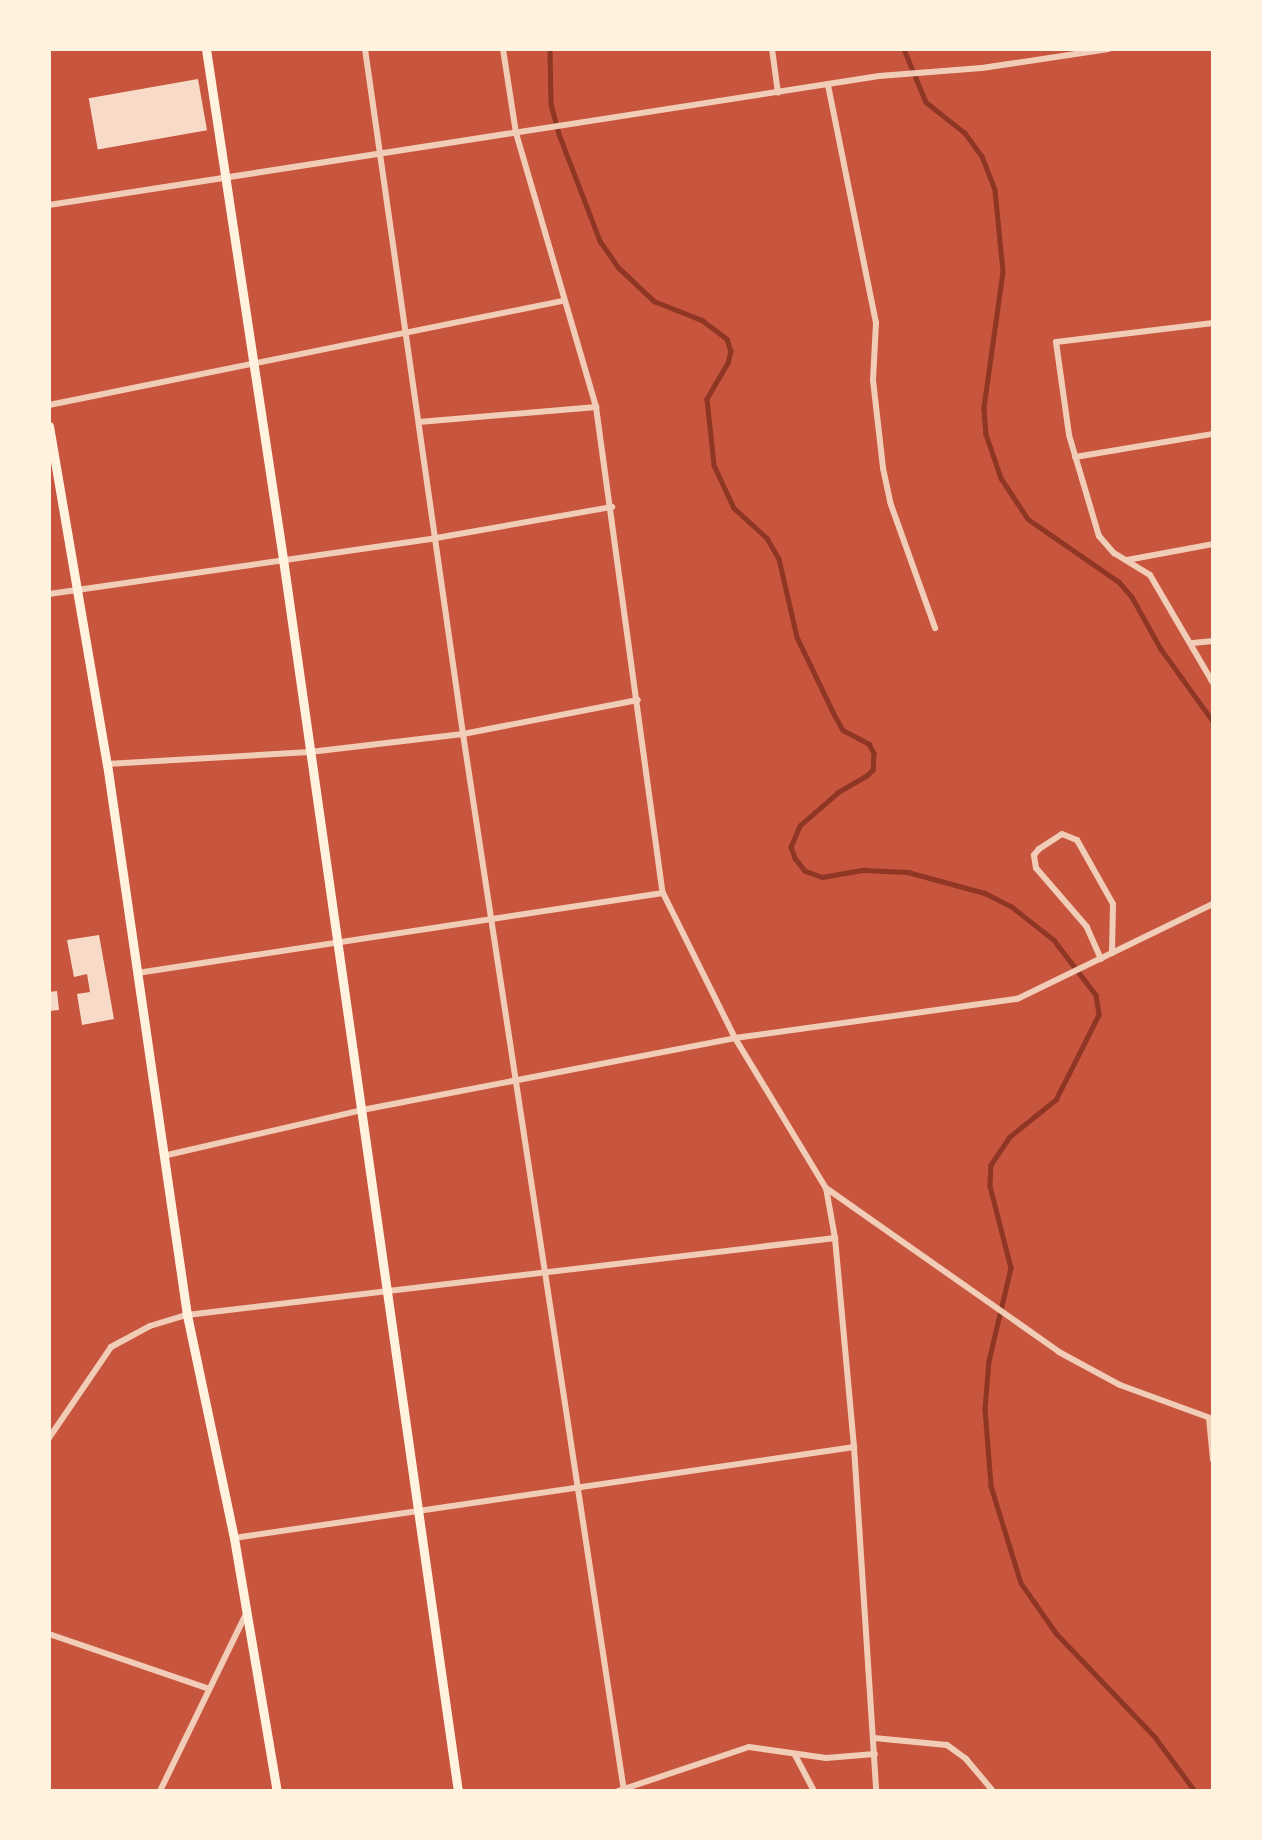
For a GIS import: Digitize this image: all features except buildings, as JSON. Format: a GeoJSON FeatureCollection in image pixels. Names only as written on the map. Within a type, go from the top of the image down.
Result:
{"type":"FeatureCollection","features":[{"type":"Feature","properties":{"kind":"main road"},"geometry":{"type":"LineString","coordinates":[[206,49],[255,365],[458,1791]]}},
{"type":"Feature","properties":{"kind":"main road"},"geometry":{"type":"LineString","coordinates":[[49,426],[107,764],[187,1315],[233,1538],[277,1791]]}},
{"type":"Feature","properties":{"kind":"street"},"geometry":{"type":"LineString","coordinates":[[365,49],[463,734],[580,1485],[622,1791],[749,1747],[826,1758],[875,1754]]}},
{"type":"Feature","properties":{"kind":"street"},"geometry":{"type":"LineString","coordinates":[[503,49],[516,133],[562,301],[596,407],[612,507],[663,893],[734,1038],[826,1188],[835,1238],[854,1447],[876,1791]]}},
{"type":"Feature","properties":{"kind":"street"},"geometry":{"type":"LineString","coordinates":[[772,49],[778,93]]}},
{"type":"Feature","properties":{"kind":"street"},"geometry":{"type":"LineString","coordinates":[[49,205],[828,85],[1109,49]]}},
{"type":"Feature","properties":{"kind":"street"},"geometry":{"type":"LineString","coordinates":[[828,85],[876,323],[873,380],[883,468],[935,628]]}},
{"type":"Feature","properties":{"kind":"street"},"geometry":{"type":"LineString","coordinates":[[49,405],[406,337],[562,301]]}},
{"type":"Feature","properties":{"kind":"street"},"geometry":{"type":"LineString","coordinates":[[1213,323],[1056,342],[1075,457],[1099,536],[1150,575],[1193,643],[1213,683]]}},
{"type":"Feature","properties":{"kind":"street"},"geometry":{"type":"LineString","coordinates":[[419,422],[596,407]]}},
{"type":"Feature","properties":{"kind":"street"},"geometry":{"type":"LineString","coordinates":[[1075,457],[1213,434]]}},
{"type":"Feature","properties":{"kind":"street"},"geometry":{"type":"LineString","coordinates":[[49,594],[436,538],[612,507]]}},
{"type":"Feature","properties":{"kind":"street"},"geometry":{"type":"LineString","coordinates":[[1127,560],[1213,544]]}},
{"type":"Feature","properties":{"kind":"street"},"geometry":{"type":"LineString","coordinates":[[1193,643],[1213,641]]}},
{"type":"Feature","properties":{"kind":"street"},"geometry":{"type":"LineString","coordinates":[[107,764],[310,751],[463,734],[638,700]]}},
{"type":"Feature","properties":{"kind":"street"},"geometry":{"type":"LineString","coordinates":[[1101,958],[1087,927],[1036,868],[1034,855],[1062,834],[1077,840],[1113,904],[1112,953]]}},
{"type":"Feature","properties":{"kind":"street"},"geometry":{"type":"LineString","coordinates":[[136,973],[336,945],[663,893]]}},
{"type":"Feature","properties":{"kind":"street"},"geometry":{"type":"LineString","coordinates":[[163,1157],[362,1110],[734,1038],[1001,1002],[1072,973],[1213,904]]}},
{"type":"Feature","properties":{"kind":"street"},"geometry":{"type":"LineString","coordinates":[[826,1188],[894,1232],[1007,1318],[1120,1385],[1211,1418],[1213,1460]]}},
{"type":"Feature","properties":{"kind":"street"},"geometry":{"type":"LineString","coordinates":[[49,1438],[111,1347],[150,1326],[187,1315],[388,1289],[547,1273],[835,1238]]}},
{"type":"Feature","properties":{"kind":"street"},"geometry":{"type":"LineString","coordinates":[[233,1538],[580,1485],[854,1447]]}},
{"type":"Feature","properties":{"kind":"street"},"geometry":{"type":"LineString","coordinates":[[160,1791],[207,1688],[245,1616]]}},
{"type":"Feature","properties":{"kind":"street"},"geometry":{"type":"LineString","coordinates":[[49,1634],[207,1688]]}},
{"type":"Feature","properties":{"kind":"street"},"geometry":{"type":"LineString","coordinates":[[874,1738],[947,1745],[980,1773],[992,1791]]}},
{"type":"Feature","properties":{"kind":"street"},"geometry":{"type":"LineString","coordinates":[[794,1755],[814,1791]]}},
{"type":"Feature","properties":{"kind":"waterway"},"geometry":{"type":"LineString","coordinates":[[550,49],[551,104],[559,134],[600,241],[619,268],[654,301],[702,320],[727,339],[731,351],[728,363],[707,399],[714,465],[734,508],[767,538],[779,559],[797,637],[834,714],[843,730],[869,744],[874,753],[873,770],[867,776],[838,793],[800,826],[791,847],[795,858],[805,871],[822,877],[863,870],[908,872],[985,893],[1011,906],[1054,940],[1096,995],[1099,1015],[1056,1100],[1010,1137],[991,1165],[990,1186],[1011,1268],[989,1361],[985,1409],[991,1486],[1021,1583],[1056,1633],[1155,1737],[1195,1791]]}},
{"type":"Feature","properties":{"kind":"waterway"},"geometry":{"type":"LineString","coordinates":[[904,49],[926,102],[965,133],[982,156],[995,190],[1003,272],[984,408],[986,434],[1001,478],[1028,519],[1119,582],[1132,597],[1161,649],[1213,721]]}}]}
